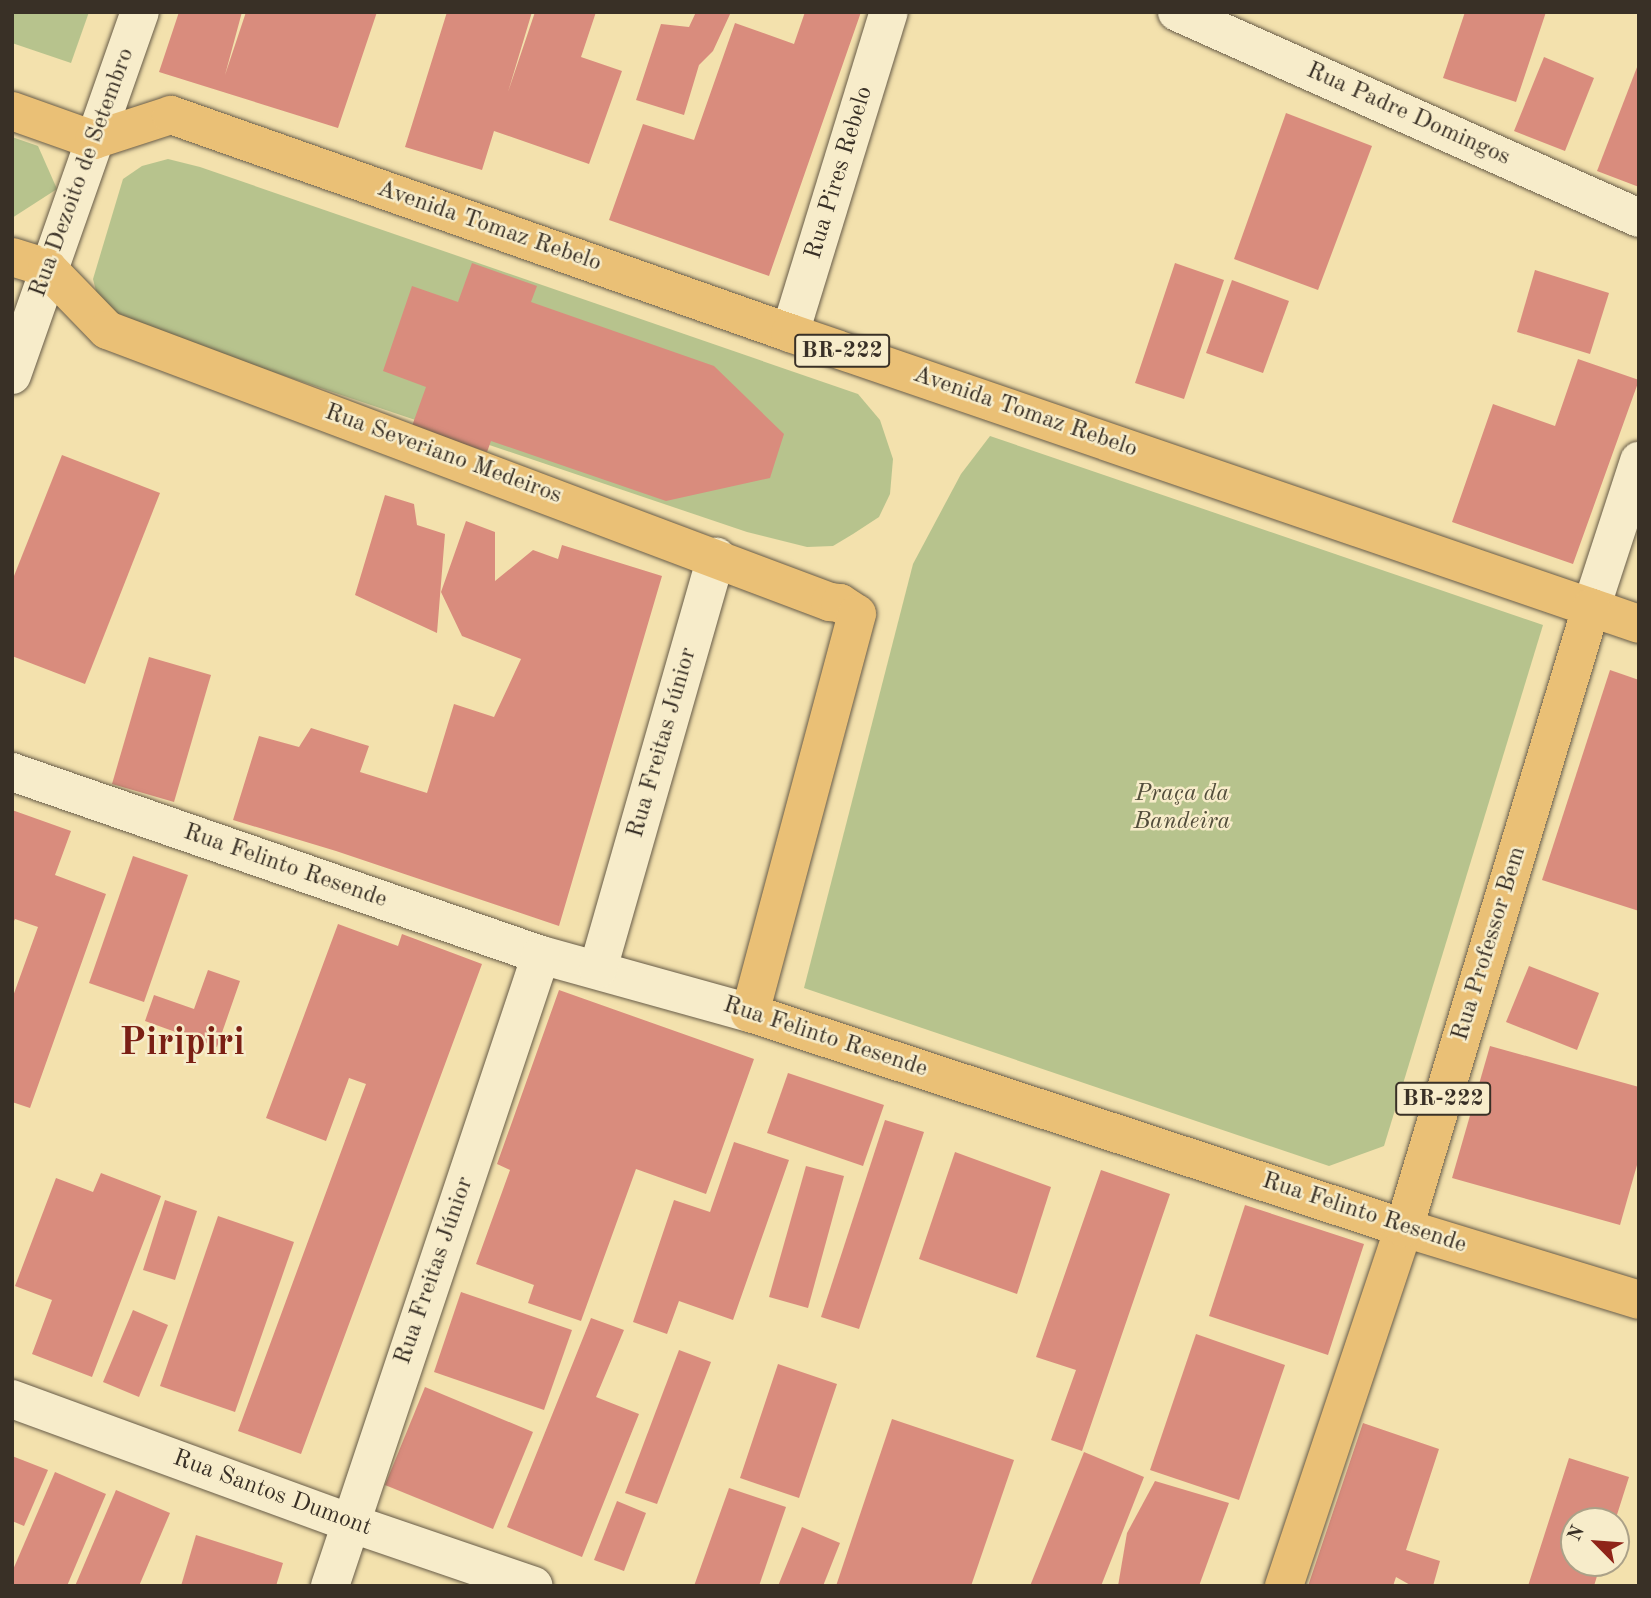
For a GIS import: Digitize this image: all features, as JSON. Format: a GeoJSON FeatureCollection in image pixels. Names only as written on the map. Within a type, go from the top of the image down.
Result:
{"type":"FeatureCollection","features":[{"type":"Feature","properties":{"kind":"main road"},"geometry":{"type":"LineString","coordinates":[[12,111],[94,140]]}},
{"type":"Feature","properties":{"kind":"main road","name":"Avenida Tomaz Rebelo"},"geometry":{"type":"LineString","coordinates":[[94,140],[171,115],[790,333],[1639,624]]}},
{"type":"Feature","properties":{"kind":"main road","name":"Rua Severiano Medeiros"},"geometry":{"type":"LineString","coordinates":[[30,263],[107,330],[830,602],[840,603],[857,614],[750,1013]]}},
{"type":"Feature","properties":{"kind":"main road","name":"Rua Professor Bem"},"geometry":{"type":"LineString","coordinates":[[1284,1586],[1404,1228],[1591,608]]}},
{"type":"Feature","properties":{"kind":"main road","name":"Rua Felinto Resende"},"geometry":{"type":"LineString","coordinates":[[750,1013],[1404,1228],[1639,1300]]}},
{"type":"Feature","properties":{"kind":"street","name":"Rua Dezoito de Setembro"},"geometry":{"type":"LineString","coordinates":[[12,375],[30,263],[94,140],[141,12]]}},
{"type":"Feature","properties":{"kind":"street","name":"Rua Pires Rebelo"},"geometry":{"type":"LineString","coordinates":[[790,333],[889,12]]}},
{"type":"Feature","properties":{"kind":"street","name":"Rua Padre Domingos"},"geometry":{"type":"LineString","coordinates":[[1177,12],[1639,218]]}},
{"type":"Feature","properties":{"kind":"street","name":"Rua Professor Bem"},"geometry":{"type":"LineString","coordinates":[[1591,608],[1639,461]]}},
{"type":"Feature","properties":{"kind":"street","name":"Rua Freitas Júnior"},"geometry":{"type":"LineString","coordinates":[[598,969],[716,557]]}},
{"type":"Feature","properties":{"kind":"street","name":"Rua Felinto Resende"},"geometry":{"type":"LineString","coordinates":[[12,772],[541,956],[598,969],[750,1013]]}},
{"type":"Feature","properties":{"kind":"street","name":"Rua Freitas Júnior"},"geometry":{"type":"LineString","coordinates":[[330,1586],[541,956]]}},
{"type":"Feature","properties":{"kind":"street","name":"Rua Santos Dumont"},"geometry":{"type":"LineString","coordinates":[[12,1399],[351,1523],[534,1586]]}},
{"type":"Feature","properties":{"kind":"green space"},"geometry":{"type":"Polygon","coordinates":[[[12,12],[89,12],[71,63],[12,43],[12,12]]]}},
{"type":"Feature","properties":{"kind":"green space"},"geometry":{"type":"Polygon","coordinates":[[[12,137],[38,146],[57,189],[12,218],[12,137]]]}},
{"type":"Feature","properties":{"kind":"green space"},"geometry":{"type":"Polygon","coordinates":[[[168,159],[200,167],[858,394],[880,420],[893,459],[890,494],[879,517],[833,546],[807,547],[747,532],[116,319],[99,303],[93,279],[123,179],[142,166],[168,159]]]}},
{"type":"Feature","properties":{"kind":"green space","name":"Praça da Bandeira"},"geometry":{"type":"Polygon","coordinates":[[[990,436],[1543,625],[1384,1146],[1329,1166],[804,988],[913,564],[961,474],[990,436]]]}},
{"type":"Feature","properties":{"kind":"building"},"geometry":{"type":"Polygon","coordinates":[[[179,12],[242,12],[225,75],[246,12],[377,12],[338,128],[159,72],[179,12]]]}},
{"type":"Feature","properties":{"kind":"building"},"geometry":{"type":"Polygon","coordinates":[[[447,12],[532,12],[508,92],[535,12],[596,12],[581,57],[622,71],[589,164],[494,131],[482,170],[405,147],[447,12]]]}},
{"type":"Feature","properties":{"kind":"building"},"geometry":{"type":"Polygon","coordinates":[[[696,12],[731,12],[713,51],[699,65],[684,115],[636,100],[661,24],[689,27],[696,12]]]}},
{"type":"Feature","properties":{"kind":"building"},"geometry":{"type":"Polygon","coordinates":[[[805,12],[861,12],[769,276],[609,220],[643,124],[694,140],[735,23],[794,44],[805,12]]]}},
{"type":"Feature","properties":{"kind":"building"},"geometry":{"type":"Polygon","coordinates":[[[1465,12],[1546,12],[1516,102],[1443,78],[1465,12]]]}},
{"type":"Feature","properties":{"kind":"building"},"geometry":{"type":"Polygon","coordinates":[[[1544,57],[1594,78],[1565,151],[1514,131],[1544,57]]]}},
{"type":"Feature","properties":{"kind":"building"},"geometry":{"type":"Polygon","coordinates":[[[1639,62],[1639,187],[1597,171],[1639,62]]]}},
{"type":"Feature","properties":{"kind":"building"},"geometry":{"type":"Polygon","coordinates":[[[1286,113],[1372,146],[1318,290],[1234,259],[1286,113]]]}},
{"type":"Feature","properties":{"kind":"building"},"geometry":{"type":"Polygon","coordinates":[[[472,263],[537,286],[531,302],[714,366],[784,434],[770,478],[666,501],[491,441],[487,452],[412,426],[426,387],[383,371],[412,286],[458,302],[472,263]]]}},
{"type":"Feature","properties":{"kind":"building"},"geometry":{"type":"Polygon","coordinates":[[[1175,263],[1224,280],[1184,399],[1135,383],[1175,263]]]}},
{"type":"Feature","properties":{"kind":"building"},"geometry":{"type":"Polygon","coordinates":[[[1535,270],[1609,293],[1590,354],[1517,332],[1535,270]]]}},
{"type":"Feature","properties":{"kind":"building"},"geometry":{"type":"Polygon","coordinates":[[[1232,280],[1289,301],[1263,373],[1206,353],[1232,280]]]}},
{"type":"Feature","properties":{"kind":"building"},"geometry":{"type":"Polygon","coordinates":[[[1578,359],[1639,380],[1573,564],[1452,522],[1493,404],[1555,426],[1578,359]]]}},
{"type":"Feature","properties":{"kind":"building"},"geometry":{"type":"Polygon","coordinates":[[[62,455],[160,493],[85,684],[12,656],[12,581],[62,455]]]}},
{"type":"Feature","properties":{"kind":"building"},"geometry":{"type":"Polygon","coordinates":[[[385,495],[414,504],[417,525],[445,534],[437,633],[355,595],[385,495]]]}},
{"type":"Feature","properties":{"kind":"building"},"geometry":{"type":"Polygon","coordinates":[[[466,521],[495,532],[495,581],[533,550],[558,559],[562,545],[662,576],[559,926],[336,851],[233,820],[259,736],[299,747],[311,728],[369,746],[360,772],[427,793],[454,704],[494,717],[521,659],[462,636],[441,592],[466,521]]]}},
{"type":"Feature","properties":{"kind":"building"},"geometry":{"type":"Polygon","coordinates":[[[149,657],[211,675],[174,802],[112,784],[149,657]]]}},
{"type":"Feature","properties":{"kind":"building"},"geometry":{"type":"Polygon","coordinates":[[[1610,670],[1639,680],[1639,911],[1542,880],[1610,670]]]}},
{"type":"Feature","properties":{"kind":"building"},"geometry":{"type":"Polygon","coordinates":[[[12,810],[71,831],[55,875],[106,894],[30,1108],[12,1102],[12,999],[38,927],[15,919],[12,925],[12,810]]]}},
{"type":"Feature","properties":{"kind":"building"},"geometry":{"type":"Polygon","coordinates":[[[133,856],[188,875],[144,1002],[89,983],[133,856]]]}},
{"type":"Feature","properties":{"kind":"building"},"geometry":{"type":"Polygon","coordinates":[[[338,924],[398,946],[402,934],[482,964],[301,1454],[238,1431],[366,1084],[349,1078],[326,1141],[266,1118],[338,924]]]}},
{"type":"Feature","properties":{"kind":"building"},"geometry":{"type":"Polygon","coordinates":[[[1529,966],[1599,993],[1577,1050],[1506,1022],[1529,966]]]}},
{"type":"Feature","properties":{"kind":"building"},"geometry":{"type":"Polygon","coordinates":[[[208,970],[240,981],[217,1047],[145,1021],[154,995],[194,1009],[208,970]]]}},
{"type":"Feature","properties":{"kind":"building"},"geometry":{"type":"Polygon","coordinates":[[[559,990],[754,1059],[706,1194],[636,1169],[581,1321],[528,1303],[534,1285],[476,1264],[510,1170],[497,1164],[559,990]]]}},
{"type":"Feature","properties":{"kind":"building"},"geometry":{"type":"Polygon","coordinates":[[[1490,1046],[1639,1087],[1639,1158],[1620,1225],[1452,1178],[1490,1046]]]}},
{"type":"Feature","properties":{"kind":"building"},"geometry":{"type":"Polygon","coordinates":[[[788,1073],[884,1105],[863,1166],[767,1133],[788,1073]]]}},
{"type":"Feature","properties":{"kind":"building"},"geometry":{"type":"Polygon","coordinates":[[[885,1120],[924,1132],[859,1329],[821,1317],[885,1120]]]}},
{"type":"Feature","properties":{"kind":"building"},"geometry":{"type":"Polygon","coordinates":[[[734,1142],[789,1160],[733,1320],[679,1301],[667,1334],[633,1322],[674,1200],[710,1212],[734,1142]]]}},
{"type":"Feature","properties":{"kind":"building"},"geometry":{"type":"Polygon","coordinates":[[[955,1152],[1051,1187],[1017,1294],[919,1259],[955,1152]]]}},
{"type":"Feature","properties":{"kind":"building"},"geometry":{"type":"Polygon","coordinates":[[[806,1166],[844,1176],[808,1308],[769,1297],[806,1166]]]}},
{"type":"Feature","properties":{"kind":"building"},"geometry":{"type":"Polygon","coordinates":[[[1101,1170],[1170,1194],[1082,1451],[1051,1440],[1076,1370],[1036,1357],[1101,1170]]]}},
{"type":"Feature","properties":{"kind":"building"},"geometry":{"type":"Polygon","coordinates":[[[101,1173],[161,1196],[92,1377],[32,1354],[52,1300],[15,1286],[56,1178],[93,1192],[101,1173]]]}},
{"type":"Feature","properties":{"kind":"building"},"geometry":{"type":"Polygon","coordinates":[[[165,1200],[197,1211],[175,1280],[143,1270],[165,1200]]]}},
{"type":"Feature","properties":{"kind":"building"},"geometry":{"type":"Polygon","coordinates":[[[1245,1205],[1364,1244],[1328,1355],[1209,1316],[1245,1205]]]}},
{"type":"Feature","properties":{"kind":"building"},"geometry":{"type":"Polygon","coordinates":[[[218,1216],[294,1242],[235,1412],[160,1386],[218,1216]]]}},
{"type":"Feature","properties":{"kind":"building"},"geometry":{"type":"Polygon","coordinates":[[[461,1292],[572,1330],[544,1410],[434,1372],[461,1292]]]}},
{"type":"Feature","properties":{"kind":"building"},"geometry":{"type":"Polygon","coordinates":[[[133,1310],[168,1325],[139,1397],[103,1382],[133,1310]]]}},
{"type":"Feature","properties":{"kind":"building"},"geometry":{"type":"Polygon","coordinates":[[[591,1318],[624,1330],[596,1397],[639,1414],[582,1557],[507,1527],[591,1318]]]}},
{"type":"Feature","properties":{"kind":"building"},"geometry":{"type":"Polygon","coordinates":[[[1196,1334],[1285,1365],[1239,1500],[1150,1470],[1196,1334]]]}},
{"type":"Feature","properties":{"kind":"building"},"geometry":{"type":"Polygon","coordinates":[[[679,1350],[711,1362],[657,1504],[625,1493],[679,1350]]]}},
{"type":"Feature","properties":{"kind":"building"},"geometry":{"type":"Polygon","coordinates":[[[778,1364],[837,1384],[799,1498],[740,1478],[778,1364]]]}},
{"type":"Feature","properties":{"kind":"building"},"geometry":{"type":"Polygon","coordinates":[[[425,1387],[533,1432],[493,1529],[385,1485],[425,1387]]]}},
{"type":"Feature","properties":{"kind":"building"},"geometry":{"type":"Polygon","coordinates":[[[892,1419],[1014,1460],[971,1586],[836,1586],[892,1419]]]}},
{"type":"Feature","properties":{"kind":"building"},"geometry":{"type":"Polygon","coordinates":[[[1363,1423],[1439,1449],[1406,1550],[1440,1561],[1433,1586],[1412,1586],[1396,1577],[1393,1586],[1308,1586],[1363,1423]]]}},
{"type":"Feature","properties":{"kind":"building"},"geometry":{"type":"Polygon","coordinates":[[[1084,1452],[1144,1477],[1101,1586],[1030,1586],[1084,1452]]]}},
{"type":"Feature","properties":{"kind":"building"},"geometry":{"type":"Polygon","coordinates":[[[12,1456],[48,1470],[24,1526],[12,1521],[12,1456]]]}},
{"type":"Feature","properties":{"kind":"building"},"geometry":{"type":"Polygon","coordinates":[[[1569,1458],[1629,1477],[1619,1507],[1560,1507],[1560,1577],[1597,1577],[1594,1586],[1528,1586],[1569,1458]]]}},
{"type":"Feature","properties":{"kind":"building"},"geometry":{"type":"Polygon","coordinates":[[[55,1472],[106,1494],[67,1586],[12,1586],[12,1572],[55,1472]]]}},
{"type":"Feature","properties":{"kind":"building"},"geometry":{"type":"Polygon","coordinates":[[[1155,1481],[1229,1503],[1199,1586],[1118,1586],[1127,1533],[1155,1481]]]}},
{"type":"Feature","properties":{"kind":"building"},"geometry":{"type":"Polygon","coordinates":[[[729,1488],[786,1507],[759,1586],[694,1586],[729,1488]]]}},
{"type":"Feature","properties":{"kind":"building"},"geometry":{"type":"Polygon","coordinates":[[[116,1490],[170,1513],[139,1586],[75,1586],[116,1490]]]}},
{"type":"Feature","properties":{"kind":"building"},"geometry":{"type":"Polygon","coordinates":[[[617,1501],[646,1513],[624,1571],[594,1560],[617,1501]]]}},
{"type":"Feature","properties":{"kind":"building"},"geometry":{"type":"Polygon","coordinates":[[[802,1527],[840,1543],[823,1586],[778,1586],[802,1527]]]}},
{"type":"Feature","properties":{"kind":"building"},"geometry":{"type":"Polygon","coordinates":[[[196,1535],[283,1563],[276,1586],[181,1586],[196,1535]]]}},
{"type":"Feature","properties":{"kind":"district","name":"Piripiri"},"geometry":{"type":"Point","coordinates":[182,1045]}}]}
